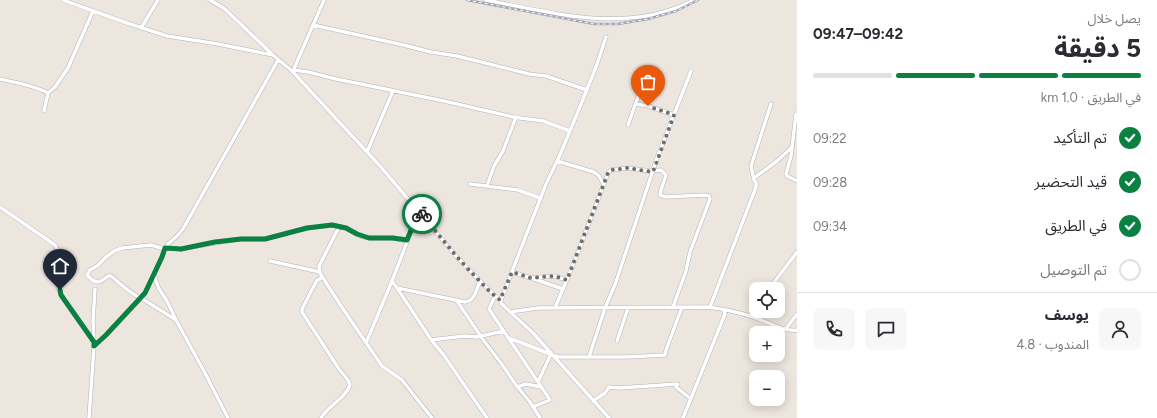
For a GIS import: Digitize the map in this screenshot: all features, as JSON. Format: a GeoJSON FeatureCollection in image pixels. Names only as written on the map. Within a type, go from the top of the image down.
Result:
{"type":"FeatureCollection","features":[{"type":"Feature","properties":{"kind":"street"},"geometry":{"type":"LineString","coordinates":[[63,0],[167,36],[273,55]]}},
{"type":"Feature","properties":{"kind":"street"},"geometry":{"type":"LineString","coordinates":[[141,28],[158,0]]}},
{"type":"Feature","properties":{"kind":"street"},"geometry":{"type":"LineString","coordinates":[[210,0],[225,9],[278,60],[293,71],[367,152],[439,236],[480,281],[500,300],[501,303],[534,333],[609,418]]}},
{"type":"Feature","properties":{"kind":"street"},"geometry":{"type":"LineString","coordinates":[[293,71],[324,0]]}},
{"type":"Feature","properties":{"kind":"street"},"geometry":{"type":"LineString","coordinates":[[486,0],[508,2],[576,16],[601,19],[640,18],[666,11],[694,0]]}},
{"type":"Feature","properties":{"kind":"street"},"geometry":{"type":"LineString","coordinates":[[44,111],[48,93],[55,88],[68,68],[93,11]]}},
{"type":"Feature","properties":{"kind":"street"},"geometry":{"type":"LineString","coordinates":[[313,25],[431,52],[457,56],[529,74],[546,76],[587,90]]}},
{"type":"Feature","properties":{"kind":"street"},"geometry":{"type":"LineString","coordinates":[[500,300],[540,198],[587,90],[606,37]]}},
{"type":"Feature","properties":{"kind":"street"},"geometry":{"type":"LineString","coordinates":[[262,54],[265,51],[264,46]]}},
{"type":"Feature","properties":{"kind":"street"},"geometry":{"type":"LineString","coordinates":[[94,344],[106,335],[145,293],[165,248],[183,229],[278,60]]}},
{"type":"Feature","properties":{"kind":"street"},"geometry":{"type":"LineString","coordinates":[[293,71],[308,72],[516,117],[542,121],[570,131]]}},
{"type":"Feature","properties":{"kind":"street"},"geometry":{"type":"LineString","coordinates":[[589,357],[653,172],[691,71]]}},
{"type":"Feature","properties":{"kind":"street"},"geometry":{"type":"LineString","coordinates":[[0,79],[48,93]]}},
{"type":"Feature","properties":{"kind":"street"},"geometry":{"type":"LineString","coordinates":[[628,125],[644,80]]}},
{"type":"Feature","properties":{"kind":"street"},"geometry":{"type":"LineString","coordinates":[[367,152],[393,91]]}},
{"type":"Feature","properties":{"kind":"street"},"geometry":{"type":"LineString","coordinates":[[636,104],[648,106],[674,115]]}},
{"type":"Feature","properties":{"kind":"street"},"geometry":{"type":"LineString","coordinates":[[710,307],[756,187],[751,166],[771,104]]}},
{"type":"Feature","properties":{"kind":"street"},"geometry":{"type":"LineString","coordinates":[[796,114],[791,156],[786,174],[797,181]]}},
{"type":"Feature","properties":{"kind":"street"},"geometry":{"type":"LineString","coordinates":[[487,186],[516,117]]}},
{"type":"Feature","properties":{"kind":"street"},"geometry":{"type":"LineString","coordinates":[[754,178],[777,161],[792,147]]}},
{"type":"Feature","properties":{"kind":"street"},"geometry":{"type":"LineString","coordinates":[[557,161],[594,172],[599,176],[604,185]]}},
{"type":"Feature","properties":{"kind":"street"},"geometry":{"type":"LineString","coordinates":[[555,308],[611,170],[628,168],[653,172],[661,170],[666,174],[660,195],[705,195],[709,196],[710,199],[690,252],[686,270],[673,307]]}},
{"type":"Feature","properties":{"kind":"street"},"geometry":{"type":"LineString","coordinates":[[470,184],[518,190],[540,198]]}},
{"type":"Feature","properties":{"kind":"street"},"geometry":{"type":"LineString","coordinates":[[0,207],[55,245],[60,253],[52,268],[61,295],[94,344]]}},
{"type":"Feature","properties":{"kind":"street"},"geometry":{"type":"LineString","coordinates":[[366,343],[419,211]]}},
{"type":"Feature","properties":{"kind":"street"},"geometry":{"type":"LineString","coordinates":[[176,320],[132,294],[111,276],[96,282],[87,275],[88,273],[106,257],[119,249],[151,245],[181,249],[215,242],[241,239],[265,239],[307,228],[332,225],[346,228],[369,238],[393,238],[407,240]]}},
{"type":"Feature","properties":{"kind":"street"},"geometry":{"type":"LineString","coordinates":[[339,226],[320,262],[320,272],[382,366],[402,380],[432,418]]}},
{"type":"Feature","properties":{"kind":"street"},"geometry":{"type":"LineString","coordinates":[[774,282],[797,252]]}},
{"type":"Feature","properties":{"kind":"street"},"geometry":{"type":"LineString","coordinates":[[270,261],[320,272]]}},
{"type":"Feature","properties":{"kind":"street"},"geometry":{"type":"LineString","coordinates":[[512,272],[563,289]]}},
{"type":"Feature","properties":{"kind":"street"},"geometry":{"type":"LineString","coordinates":[[154,275],[159,290],[168,301],[176,320],[228,418]]}},
{"type":"Feature","properties":{"kind":"street"},"geometry":{"type":"LineString","coordinates":[[321,418],[348,390],[350,385],[302,312],[302,309],[317,280],[322,276]]}},
{"type":"Feature","properties":{"kind":"street"},"geometry":{"type":"LineString","coordinates":[[531,278],[554,276],[567,280]]}},
{"type":"Feature","properties":{"kind":"street"},"geometry":{"type":"LineString","coordinates":[[392,281],[431,340],[442,352],[487,418]]}},
{"type":"Feature","properties":{"kind":"street"},"geometry":{"type":"LineString","coordinates":[[397,288],[465,302],[470,301],[473,298],[480,281]]}},
{"type":"Feature","properties":{"kind":"street"},"geometry":{"type":"LineString","coordinates":[[89,418],[94,344],[92,321],[95,289]]}},
{"type":"Feature","properties":{"kind":"street"},"geometry":{"type":"LineString","coordinates":[[495,296],[489,309],[550,400],[535,406],[534,408]]}},
{"type":"Feature","properties":{"kind":"street"},"geometry":{"type":"LineString","coordinates":[[457,301],[540,418]]}},
{"type":"Feature","properties":{"kind":"street"},"geometry":{"type":"LineString","coordinates":[[508,338],[559,357],[627,357],[665,355],[682,307]]}},
{"type":"Feature","properties":{"kind":"street"},"geometry":{"type":"LineString","coordinates":[[510,312],[538,308],[710,307],[730,310],[749,316]]}},
{"type":"Feature","properties":{"kind":"street"},"geometry":{"type":"LineString","coordinates":[[617,341],[628,308]]}},
{"type":"Feature","properties":{"kind":"street"},"geometry":{"type":"LineString","coordinates":[[683,418],[725,314],[724,310]]}},
{"type":"Feature","properties":{"kind":"street"},"geometry":{"type":"LineString","coordinates":[[785,330],[797,314]]}},
{"type":"Feature","properties":{"kind":"street"},"geometry":{"type":"LineString","coordinates":[[755,318],[775,326]]}},
{"type":"Feature","properties":{"kind":"street"},"geometry":{"type":"LineString","coordinates":[[785,330],[797,330]]}},
{"type":"Feature","properties":{"kind":"street"},"geometry":{"type":"LineString","coordinates":[[431,340],[481,336],[504,331]]}},
{"type":"Feature","properties":{"kind":"street"},"geometry":{"type":"LineString","coordinates":[[538,382],[550,356],[552,355]]}},
{"type":"Feature","properties":{"kind":"street"},"geometry":{"type":"LineString","coordinates":[[517,387],[526,384],[541,387]]}},
{"type":"Feature","properties":{"kind":"street"},"geometry":{"type":"LineString","coordinates":[[593,401],[609,387],[619,388],[678,384],[676,387],[691,399]]}},
{"type":"Feature","properties":{"kind":"railway"},"geometry":{"type":"LineString","coordinates":[[467,0],[594,24],[618,24],[648,19],[676,11],[698,0]]}},
{"type":"Feature","properties":{"kind":"way so far"},"geometry":{"type":"LineString","coordinates":[[422,214],[457,257],[500,300],[512,272],[531,278],[554,276],[567,280],[608,173],[611,170],[628,168],[653,172],[674,115],[648,106]]}},
{"type":"Feature","properties":{"kind":"route"},"geometry":{"type":"LineString","coordinates":[[60,290],[61,295],[94,342],[94,346],[145,293],[165,248],[181,249],[215,242],[252,238],[265,239],[307,228],[332,225],[346,228],[365,238],[393,238],[407,240],[419,211],[422,214]]}}]}
